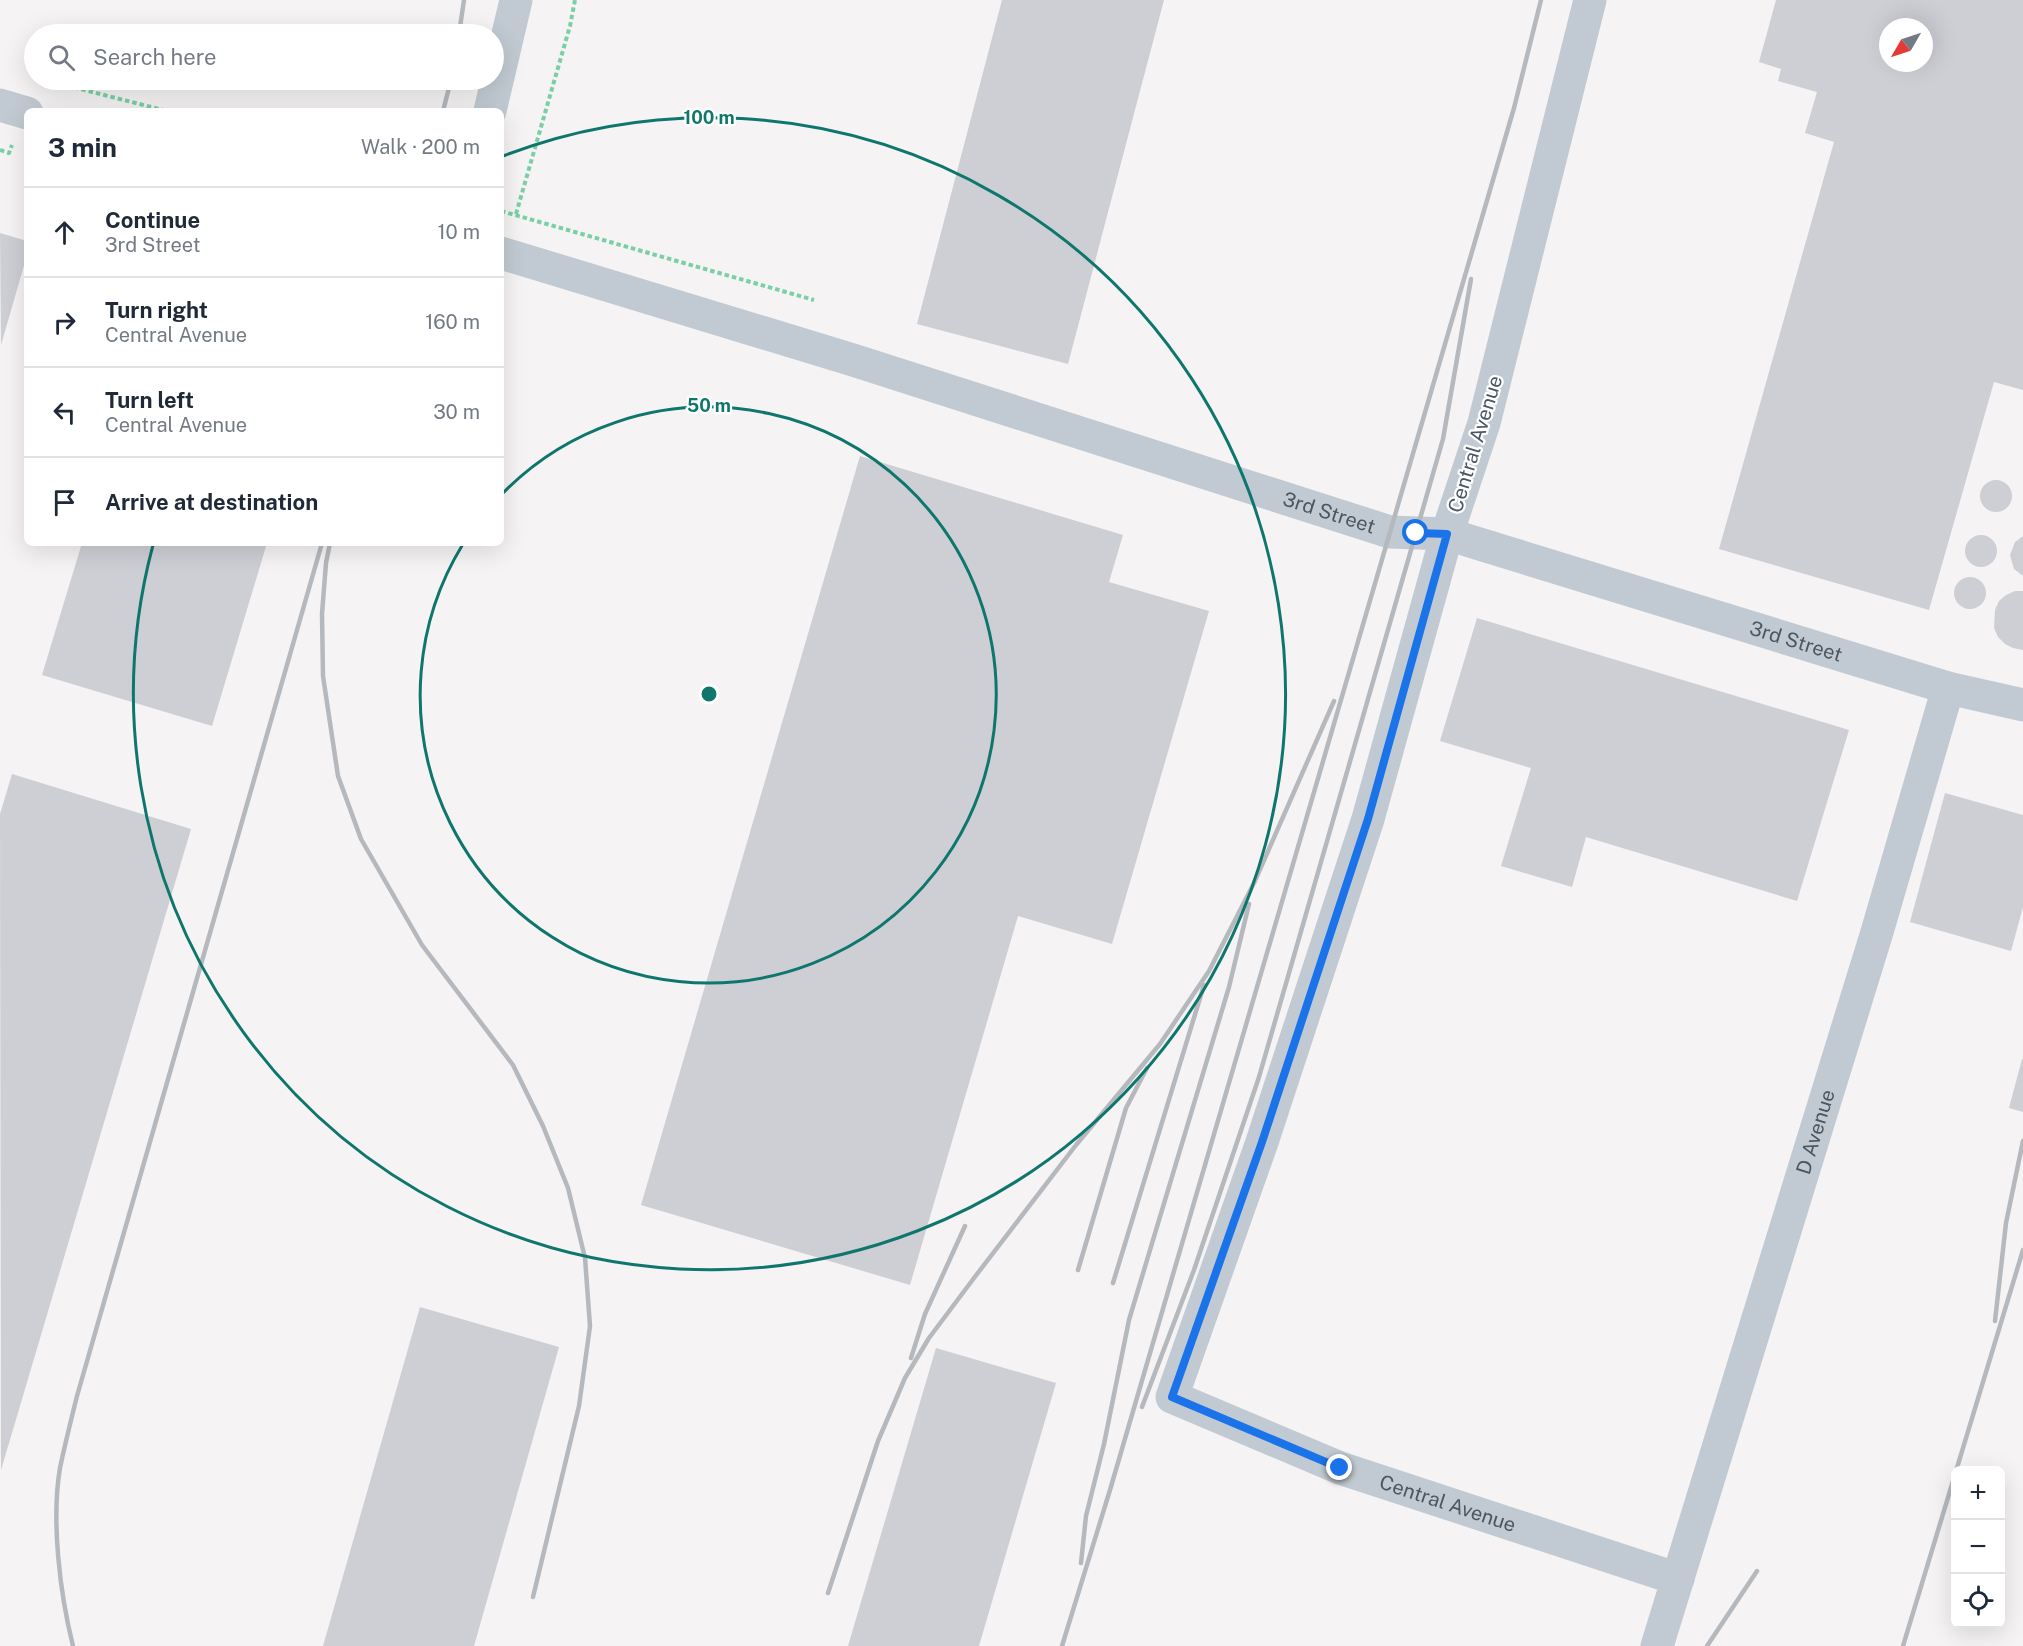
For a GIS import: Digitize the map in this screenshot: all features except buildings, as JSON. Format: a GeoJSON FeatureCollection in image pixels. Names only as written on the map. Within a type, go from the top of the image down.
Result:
{"type":"FeatureCollection","features":[{"type":"Feature","properties":{"kind":"street"},"geometry":{"type":"LineString","coordinates":[[504,51],[516,0]]}},
{"type":"Feature","properties":{"kind":"street","name":"Central Avenue"},"geometry":{"type":"LineString","coordinates":[[1590,0],[1484,423],[1447,534],[1368,819],[1262,1142],[1172,1397],[1340,1468],[1678,1579]]}},
{"type":"Feature","properties":{"kind":"street"},"geometry":{"type":"LineString","coordinates":[[491,108],[495,90]]}},
{"type":"Feature","properties":{"kind":"street"},"geometry":{"type":"LineString","coordinates":[[0,105],[24,111]]}},
{"type":"Feature","properties":{"kind":"street","name":"3rd Street"},"geometry":{"type":"LineString","coordinates":[[504,254],[853,360],[1390,532],[1447,534],[1948,688]]}},
{"type":"Feature","properties":{"kind":"street"},"geometry":{"type":"LineString","coordinates":[[1948,688],[2023,705]]}},
{"type":"Feature","properties":{"kind":"street","name":"D Avenue"},"geometry":{"type":"LineString","coordinates":[[1657,1646],[1874,944],[1948,688]]}},
{"type":"Feature","properties":{"kind":"path"},"geometry":{"type":"LineString","coordinates":[[516,214],[564,48],[575,0]]}},
{"type":"Feature","properties":{"kind":"path"},"geometry":{"type":"LineString","coordinates":[[84,90],[155,108]]}},
{"type":"Feature","properties":{"kind":"path"},"geometry":{"type":"LineString","coordinates":[[504,212],[814,300]]}},
{"type":"Feature","properties":{"kind":"railway"},"geometry":{"type":"LineString","coordinates":[[460,24],[464,0]]}},
{"type":"Feature","properties":{"kind":"railway"},"geometry":{"type":"LineString","coordinates":[[1062,1646],[1110,1490],[1514,108],[1541,0]]}},
{"type":"Feature","properties":{"kind":"railway"},"geometry":{"type":"LineString","coordinates":[[444,108],[448,90]]}},
{"type":"Feature","properties":{"kind":"railway"},"geometry":{"type":"LineString","coordinates":[[1142,1407],[1194,1270],[1259,1077],[1443,439],[1471,279]]}},
{"type":"Feature","properties":{"kind":"railway"},"geometry":{"type":"LineString","coordinates":[[73,1646],[64,1604],[58,1557],[57,1489],[64,1450],[77,1396],[321,546]]}},
{"type":"Feature","properties":{"kind":"railway"},"geometry":{"type":"LineString","coordinates":[[329,546],[322,614],[323,676],[338,776],[361,839],[422,945],[513,1065],[543,1126],[568,1188],[585,1258],[590,1326],[579,1406],[533,1597]]}},
{"type":"Feature","properties":{"kind":"railway"},"geometry":{"type":"LineString","coordinates":[[828,1593],[878,1441],[905,1378],[929,1338],[1076,1145],[1160,1044],[1209,971],[1254,883],[1334,701]]}},
{"type":"Feature","properties":{"kind":"railway"},"geometry":{"type":"LineString","coordinates":[[1081,1563],[1086,1516],[1104,1444],[1129,1320],[1229,987],[1249,904]]}},
{"type":"Feature","properties":{"kind":"railway"},"geometry":{"type":"LineString","coordinates":[[1113,1283],[1204,985]]}},
{"type":"Feature","properties":{"kind":"railway"},"geometry":{"type":"LineString","coordinates":[[1078,1270],[1126,1108],[1147,1068]]}},
{"type":"Feature","properties":{"kind":"railway"},"geometry":{"type":"LineString","coordinates":[[1995,1321],[2006,1223],[2023,1141]]}},
{"type":"Feature","properties":{"kind":"railway"},"geometry":{"type":"LineString","coordinates":[[911,1358],[925,1314],[965,1226]]}},
{"type":"Feature","properties":{"kind":"railway"},"geometry":{"type":"LineString","coordinates":[[1903,1646],[2023,1250]]}},
{"type":"Feature","properties":{"kind":"railway"},"geometry":{"type":"LineString","coordinates":[[1707,1646],[1757,1571]]}},
{"type":"Feature","properties":{"kind":"route"},"geometry":{"type":"LineString","coordinates":[[1340,1468],[1172,1397],[1262,1142],[1368,819],[1447,534],[1416,533]]}}]}
